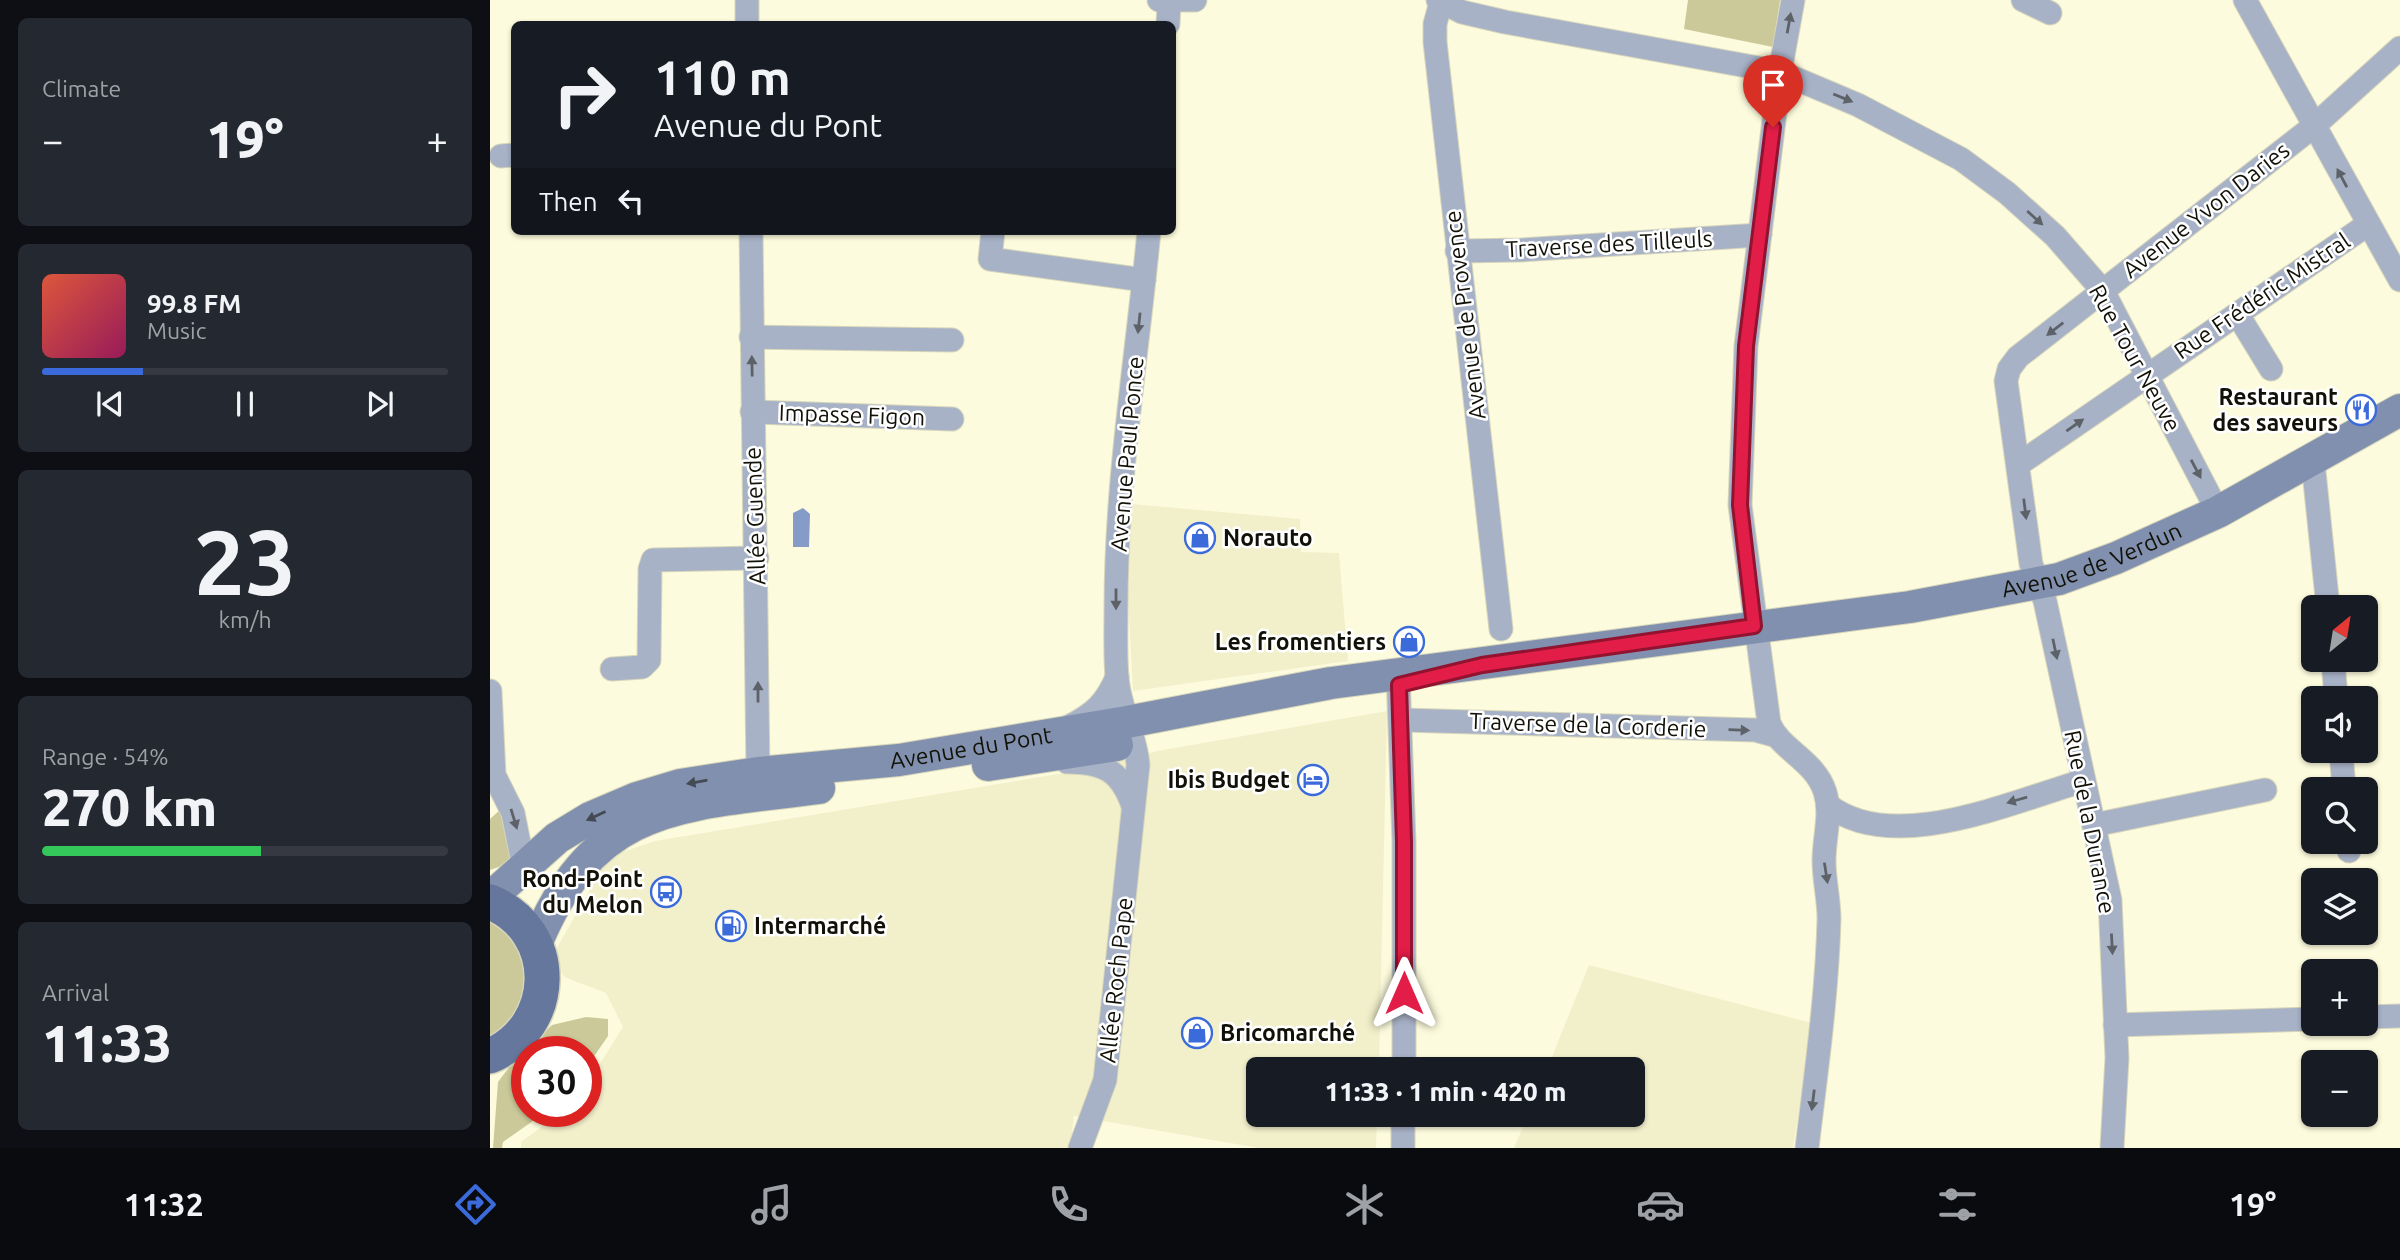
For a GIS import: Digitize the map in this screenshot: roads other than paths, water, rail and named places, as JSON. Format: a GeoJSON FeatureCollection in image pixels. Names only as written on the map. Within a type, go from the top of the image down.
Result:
{"type":"FeatureCollection","features":[{"type":"Feature","properties":{"kind":"main road","name":"Avenue de Verdun"},"geometry":{"type":"LineString","coordinates":[[1754,626],[1910,607],[2039,583],[2089,569],[2218,512],[2313,462],[2400,410]]}},
{"type":"Feature","properties":{"kind":"main road","name":"Avenue du Pont"},"geometry":{"type":"LineString","coordinates":[[536,944],[550,911],[567,882],[610,839],[654,815],[754,777],[1015,761],[1271,694],[1399,679],[1754,626]]}},
{"type":"Feature","properties":{"kind":"main road","name":"Avenue du Pont"},"geometry":{"type":"LineString","coordinates":[[490,900],[558,838],[590,818],[637,798],[680,785],[899,760],[1058,732],[1130,732]]}},
{"type":"Feature","properties":{"kind":"main road"},"geometry":{"type":"LineString","coordinates":[[490,900],[516,918],[536,944],[544,981],[539,1007],[522,1035],[491,1058]]}},
{"type":"Feature","properties":{"kind":"street"},"geometry":{"type":"LineString","coordinates":[[747,0],[747,21]]}},
{"type":"Feature","properties":{"kind":"street"},"geometry":{"type":"LineString","coordinates":[[1166,9],[1195,0]]}},
{"type":"Feature","properties":{"kind":"street"},"geometry":{"type":"LineString","coordinates":[[1793,0],[1780,72],[1746,346],[1740,505],[1769,723],[1773,735],[1807,762],[1818,777],[1828,806],[1824,862],[1828,888],[1826,965],[1807,1148]]}},
{"type":"Feature","properties":{"kind":"street"},"geometry":{"type":"LineString","coordinates":[[2023,0],[2050,13]]}},
{"type":"Feature","properties":{"kind":"street"},"geometry":{"type":"LineString","coordinates":[[2245,0],[2367,225],[2400,280]]}},
{"type":"Feature","properties":{"kind":"street","name":"Rue Tour Neuve"},"geometry":{"type":"LineString","coordinates":[[1439,1],[1462,12],[1504,22],[1780,72],[1858,104],[1961,159],[2007,193],[2055,236],[2103,291],[2218,512]]}},
{"type":"Feature","properties":{"kind":"street","name":"Avenue de Provence"},"geometry":{"type":"LineString","coordinates":[[1439,1],[1435,42],[1501,629]]}},
{"type":"Feature","properties":{"kind":"street","name":"Avenue Yvon Daries"},"geometry":{"type":"LineString","coordinates":[[2009,369],[2018,358],[2314,126],[2400,48]]}},
{"type":"Feature","properties":{"kind":"street","name":"Rue Frédéric Mistral"},"geometry":{"type":"LineString","coordinates":[[2019,464],[2367,225]]}},
{"type":"Feature","properties":{"kind":"street","name":"Allée Guende"},"geometry":{"type":"LineString","coordinates":[[751,235],[752,412],[757,558],[754,777]]}},
{"type":"Feature","properties":{"kind":"street"},"geometry":{"type":"LineString","coordinates":[[993,235],[990,259],[1144,280]]}},
{"type":"Feature","properties":{"kind":"street","name":"Avenue Paul Ponce"},"geometry":{"type":"LineString","coordinates":[[1130,732],[1117,677],[1116,585],[1123,460],[1149,235]]}},
{"type":"Feature","properties":{"kind":"street","name":"Traverse des Tilleuls"},"geometry":{"type":"LineString","coordinates":[[1457,251],[1521,250],[1760,235]]}},
{"type":"Feature","properties":{"kind":"street"},"geometry":{"type":"LineString","coordinates":[[2238,314],[2271,369]]}},
{"type":"Feature","properties":{"kind":"street"},"geometry":{"type":"LineString","coordinates":[[751,337],[952,340]]}},
{"type":"Feature","properties":{"kind":"street","name":"Rue de la Durance"},"geometry":{"type":"LineString","coordinates":[[2009,369],[2006,381],[2031,564],[2039,583],[2110,900],[2115,1025],[2112,1148]]}},
{"type":"Feature","properties":{"kind":"street","name":"Impasse Figon"},"geometry":{"type":"LineString","coordinates":[[752,412],[952,419]]}},
{"type":"Feature","properties":{"kind":"street"},"geometry":{"type":"LineString","coordinates":[[2313,462],[2327,595]]}},
{"type":"Feature","properties":{"kind":"street"},"geometry":{"type":"LineString","coordinates":[[612,669],[642,667],[649,660],[650,569],[653,560],[757,558]]}},
{"type":"Feature","properties":{"kind":"street","name":"Avenue Paul Ponce"},"geometry":{"type":"LineString","coordinates":[[1058,732],[1097,712],[1110,694],[1117,677]]}},
{"type":"Feature","properties":{"kind":"street"},"geometry":{"type":"LineString","coordinates":[[1399,679],[1402,720],[1404,1057]]}},
{"type":"Feature","properties":{"kind":"street"},"geometry":{"type":"LineString","coordinates":[[490,691],[492,776],[513,813],[524,867]]}},
{"type":"Feature","properties":{"kind":"street","name":"Traverse de la Corderie"},"geometry":{"type":"LineString","coordinates":[[1402,720],[1755,730],[1773,735]]}},
{"type":"Feature","properties":{"kind":"street","name":"Allée Roch Pape"},"geometry":{"type":"LineString","coordinates":[[1080,1148],[1105,1080],[1138,765],[1130,732]]}},
{"type":"Feature","properties":{"kind":"street"},"geometry":{"type":"LineString","coordinates":[[1015,761],[1090,762],[1101,766],[1126,786],[1133,808]]}},
{"type":"Feature","properties":{"kind":"street"},"geometry":{"type":"LineString","coordinates":[[1828,806],[1857,821],[1914,826],[1940,823],[2083,780]]}},
{"type":"Feature","properties":{"kind":"street"},"geometry":{"type":"LineString","coordinates":[[2094,825],[2265,790]]}},
{"type":"Feature","properties":{"kind":"street"},"geometry":{"type":"LineString","coordinates":[[2378,1017],[2400,1016]]}},
{"type":"Feature","properties":{"kind":"street"},"geometry":{"type":"LineString","coordinates":[[2115,1025],[2301,1019]]}},
{"type":"Feature","properties":{"kind":"street"},"geometry":{"type":"LineString","coordinates":[[1403,1127],[1403,1148]]}},
{"type":"Feature","properties":{"kind":"water"},"geometry":{"type":"Polygon","coordinates":[[[803,508],[810,514],[809,547],[793,547],[793,513],[803,508]]]}},
{"type":"Feature","properties":{"kind":"place","name":"Restaurant des saveurs"},"geometry":{"type":"Point","coordinates":[2361,410]}},
{"type":"Feature","properties":{"kind":"place","name":"Norauto"},"geometry":{"type":"Point","coordinates":[1200,538]}},
{"type":"Feature","properties":{"kind":"place","name":"Les fromentiers"},"geometry":{"type":"Point","coordinates":[1409,642]}},
{"type":"Feature","properties":{"kind":"place","name":"Ibis Budget"},"geometry":{"type":"Point","coordinates":[1313,780]}},
{"type":"Feature","properties":{"kind":"place","name":"Rond-Point du Melon"},"geometry":{"type":"Point","coordinates":[666,892]}},
{"type":"Feature","properties":{"kind":"place","name":"Intermarché"},"geometry":{"type":"Point","coordinates":[731,926]}},
{"type":"Feature","properties":{"kind":"place","name":"Bricomarché"},"geometry":{"type":"Point","coordinates":[1197,1033]}}]}
